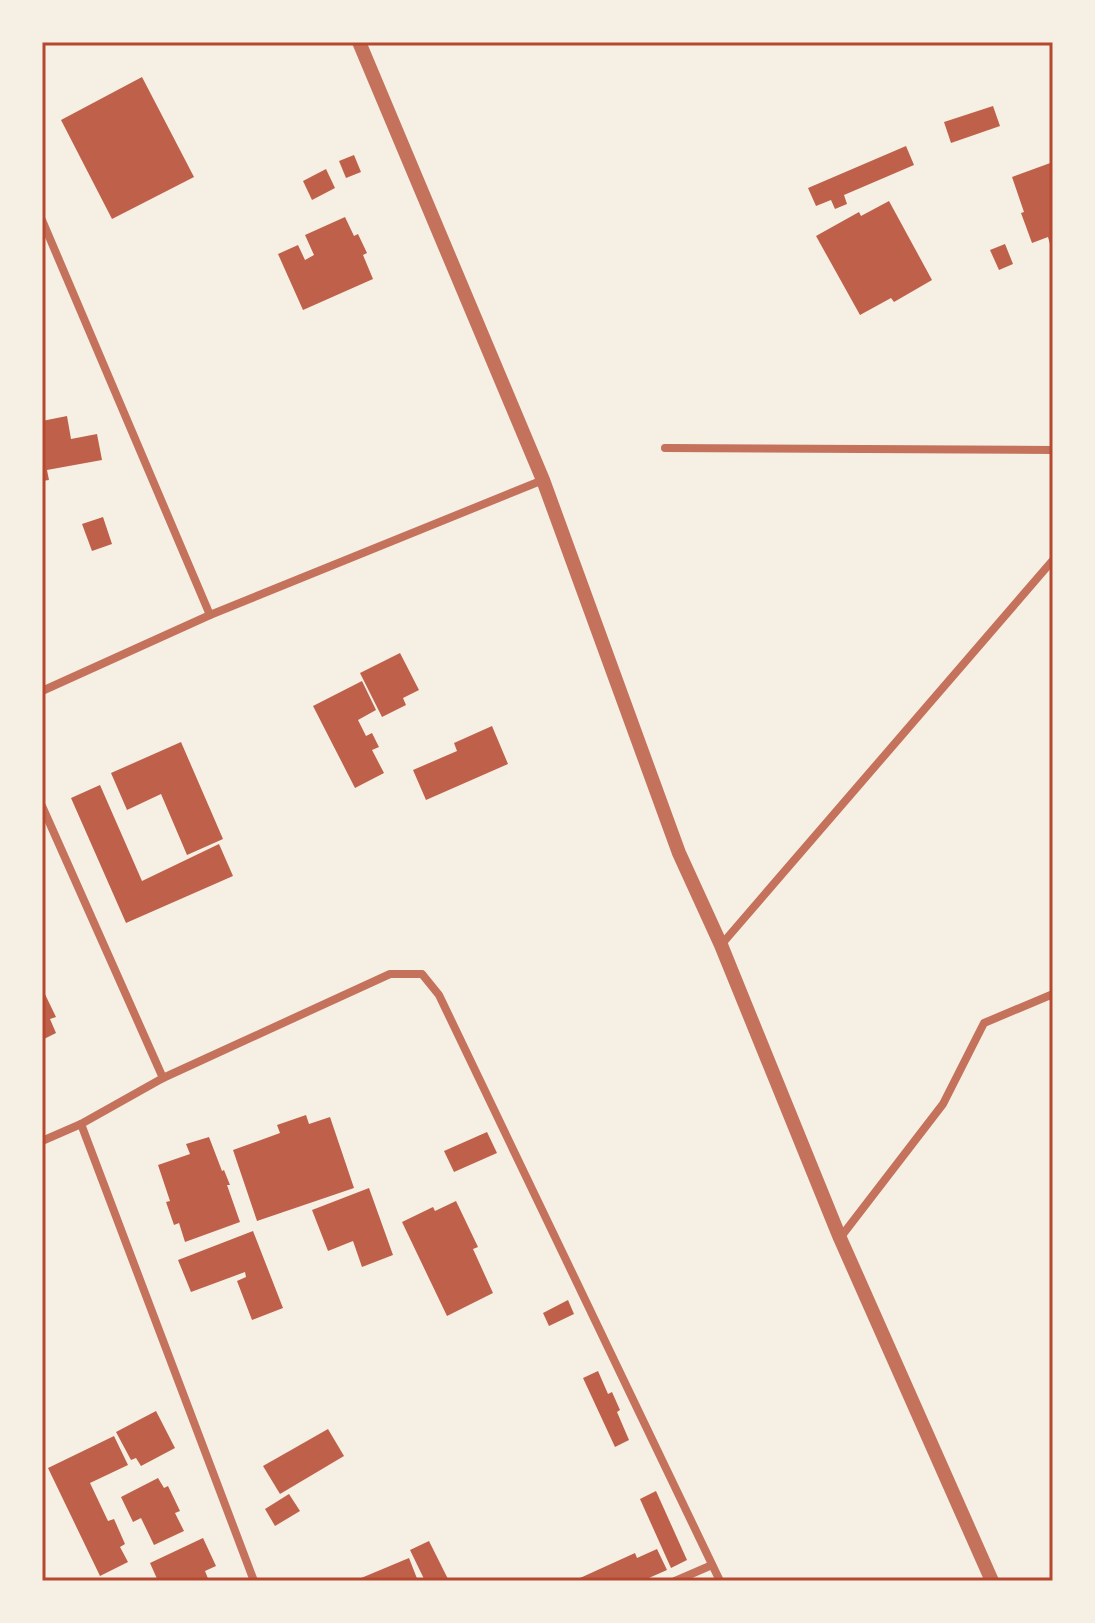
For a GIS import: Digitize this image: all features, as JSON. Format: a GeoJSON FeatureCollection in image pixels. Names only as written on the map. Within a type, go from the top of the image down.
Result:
{"type":"FeatureCollection","features":[{"type":"Feature","properties":{"kind":"street"},"geometry":{"type":"LineString","coordinates":[[359,42],[543,480],[679,853],[721,945],[840,1238],[992,1581]]}},
{"type":"Feature","properties":{"kind":"street"},"geometry":{"type":"LineString","coordinates":[[42,220],[210,615]]}},
{"type":"Feature","properties":{"kind":"street"},"geometry":{"type":"LineString","coordinates":[[665,448],[1053,450]]}},
{"type":"Feature","properties":{"kind":"street"},"geometry":{"type":"LineString","coordinates":[[42,691],[210,615],[543,480]]}},
{"type":"Feature","properties":{"kind":"street"},"geometry":{"type":"LineString","coordinates":[[721,945],[1053,560]]}},
{"type":"Feature","properties":{"kind":"street"},"geometry":{"type":"LineString","coordinates":[[42,806],[163,1078]]}},
{"type":"Feature","properties":{"kind":"street"},"geometry":{"type":"LineString","coordinates":[[42,1141],[81,1124],[163,1078],[390,974],[422,974],[439,995],[720,1581]]}},
{"type":"Feature","properties":{"kind":"street"},"geometry":{"type":"LineString","coordinates":[[840,1238],[943,1104],[984,1023],[1053,994]]}},
{"type":"Feature","properties":{"kind":"street"},"geometry":{"type":"LineString","coordinates":[[81,1124],[254,1581]]}},
{"type":"Feature","properties":{"kind":"street"},"geometry":{"type":"LineString","coordinates":[[675,1581],[712,1565]]}},
{"type":"Feature","properties":{"kind":"building"},"geometry":{"type":"Polygon","coordinates":[[[142,77],[194,177],[112,219],[61,120],[142,77]]]}},
{"type":"Feature","properties":{"kind":"building"},"geometry":{"type":"Polygon","coordinates":[[[993,106],[1000,126],[951,143],[944,122],[993,106]]]}},
{"type":"Feature","properties":{"kind":"building"},"geometry":{"type":"Polygon","coordinates":[[[906,146],[914,165],[844,195],[847,204],[835,209],[831,200],[816,206],[808,188],[906,146]]]}},
{"type":"Feature","properties":{"kind":"building"},"geometry":{"type":"Polygon","coordinates":[[[354,155],[361,172],[346,178],[339,161],[354,155]]]}},
{"type":"Feature","properties":{"kind":"building"},"geometry":{"type":"Polygon","coordinates":[[[1053,162],[1053,244],[1050,244],[1048,237],[1032,243],[1012,177],[1053,162]]]}},
{"type":"Feature","properties":{"kind":"building"},"geometry":{"type":"Polygon","coordinates":[[[326,169],[335,188],[312,200],[303,181],[326,169]]]}},
{"type":"Feature","properties":{"kind":"building"},"geometry":{"type":"Polygon","coordinates":[[[889,201],[932,280],[894,302],[891,298],[860,315],[816,236],[859,212],[861,216],[889,201]]]}},
{"type":"Feature","properties":{"kind":"building"},"geometry":{"type":"Polygon","coordinates":[[[345,217],[367,253],[363,255],[373,279],[303,310],[278,254],[298,245],[305,260],[314,255],[305,235],[345,217]]]}},
{"type":"Feature","properties":{"kind":"building"},"geometry":{"type":"Polygon","coordinates":[[[1005,244],[1013,264],[999,270],[990,250],[1005,244]]]}},
{"type":"Feature","properties":{"kind":"building"},"geometry":{"type":"Polygon","coordinates":[[[67,416],[71,439],[97,434],[102,460],[47,470],[49,480],[42,481],[42,421],[67,416]]]}},
{"type":"Feature","properties":{"kind":"building"},"geometry":{"type":"Polygon","coordinates":[[[103,517],[112,544],[92,551],[82,524],[103,517]]]}},
{"type":"Feature","properties":{"kind":"building"},"geometry":{"type":"Polygon","coordinates":[[[400,653],[419,690],[403,698],[406,705],[382,717],[360,673],[400,653]]]}},
{"type":"Feature","properties":{"kind":"building"},"geometry":{"type":"Polygon","coordinates":[[[362,681],[376,710],[358,720],[366,736],[372,733],[379,747],[372,750],[384,773],[355,788],[313,706],[362,681]]]}},
{"type":"Feature","properties":{"kind":"building"},"geometry":{"type":"Polygon","coordinates":[[[492,726],[508,764],[426,800],[413,770],[457,751],[454,743],[492,726]]]}},
{"type":"Feature","properties":{"kind":"building"},"geometry":{"type":"Polygon","coordinates":[[[181,742],[223,839],[187,855],[161,794],[127,810],[111,773],[181,742]]]}},
{"type":"Feature","properties":{"kind":"building"},"geometry":{"type":"Polygon","coordinates":[[[100,785],[142,881],[219,844],[233,876],[126,923],[71,798],[100,785]]]}},
{"type":"Feature","properties":{"kind":"building"},"geometry":{"type":"Polygon","coordinates":[[[42,988],[56,1017],[50,1019],[56,1033],[42,1040],[42,988]]]}},
{"type":"Feature","properties":{"kind":"building"},"geometry":{"type":"Polygon","coordinates":[[[306,1115],[309,1124],[330,1117],[354,1188],[257,1221],[233,1150],[280,1133],[277,1125],[306,1115]]]}},
{"type":"Feature","properties":{"kind":"building"},"geometry":{"type":"Polygon","coordinates":[[[487,1132],[497,1153],[454,1172],[444,1151],[487,1132]]]}},
{"type":"Feature","properties":{"kind":"building"},"geometry":{"type":"Polygon","coordinates":[[[209,1137],[230,1185],[227,1185],[240,1222],[185,1242],[179,1223],[174,1225],[158,1165],[190,1154],[186,1144],[209,1137]]]}},
{"type":"Feature","properties":{"kind":"building"},"geometry":{"type":"Polygon","coordinates":[[[369,1188],[393,1255],[362,1267],[353,1241],[328,1251],[312,1210],[369,1188]]]}},
{"type":"Feature","properties":{"kind":"building"},"geometry":{"type":"Polygon","coordinates":[[[456,1201],[478,1247],[473,1249],[493,1293],[447,1316],[402,1222],[433,1207],[435,1211],[456,1201]]]}},
{"type":"Feature","properties":{"kind":"building"},"geometry":{"type":"Polygon","coordinates":[[[253,1231],[283,1308],[252,1320],[237,1281],[246,1277],[245,1272],[191,1292],[178,1260],[253,1231]]]}},
{"type":"Feature","properties":{"kind":"building"},"geometry":{"type":"Polygon","coordinates":[[[568,1300],[574,1314],[549,1326],[543,1313],[568,1300]]]}},
{"type":"Feature","properties":{"kind":"building"},"geometry":{"type":"Polygon","coordinates":[[[598,1371],[608,1394],[612,1392],[629,1440],[615,1447],[583,1378],[598,1371]]]}},
{"type":"Feature","properties":{"kind":"building"},"geometry":{"type":"Polygon","coordinates":[[[156,1411],[175,1448],[141,1466],[136,1458],[131,1460],[116,1432],[156,1411]]]}},
{"type":"Feature","properties":{"kind":"building"},"geometry":{"type":"Polygon","coordinates":[[[328,1429],[344,1456],[280,1494],[263,1466],[328,1429]]]}},
{"type":"Feature","properties":{"kind":"building"},"geometry":{"type":"Polygon","coordinates":[[[114,1436],[128,1465],[90,1483],[108,1521],[114,1519],[125,1544],[120,1547],[128,1562],[100,1576],[48,1468],[114,1436]]]}},
{"type":"Feature","properties":{"kind":"building"},"geometry":{"type":"Polygon","coordinates":[[[158,1478],[164,1488],[168,1486],[180,1511],[175,1513],[184,1531],[154,1545],[141,1518],[133,1522],[121,1497],[158,1478]]]}},
{"type":"Feature","properties":{"kind":"building"},"geometry":{"type":"Polygon","coordinates":[[[656,1491],[687,1560],[671,1568],[640,1499],[656,1491]]]}},
{"type":"Feature","properties":{"kind":"building"},"geometry":{"type":"Polygon","coordinates":[[[289,1494],[300,1511],[275,1526],[265,1509],[289,1494]]]}},
{"type":"Feature","properties":{"kind":"building"},"geometry":{"type":"Polygon","coordinates":[[[203,1538],[216,1566],[205,1571],[209,1581],[158,1581],[150,1563],[203,1538]]]}},
{"type":"Feature","properties":{"kind":"building"},"geometry":{"type":"Polygon","coordinates":[[[429,1541],[449,1581],[425,1581],[410,1550],[429,1541]]]}},
{"type":"Feature","properties":{"kind":"building"},"geometry":{"type":"Polygon","coordinates":[[[657,1549],[667,1570],[642,1581],[582,1581],[580,1578],[635,1553],[637,1558],[657,1549]]]}},
{"type":"Feature","properties":{"kind":"building"},"geometry":{"type":"Polygon","coordinates":[[[409,1558],[418,1581],[354,1581],[409,1558]]]}}]}
